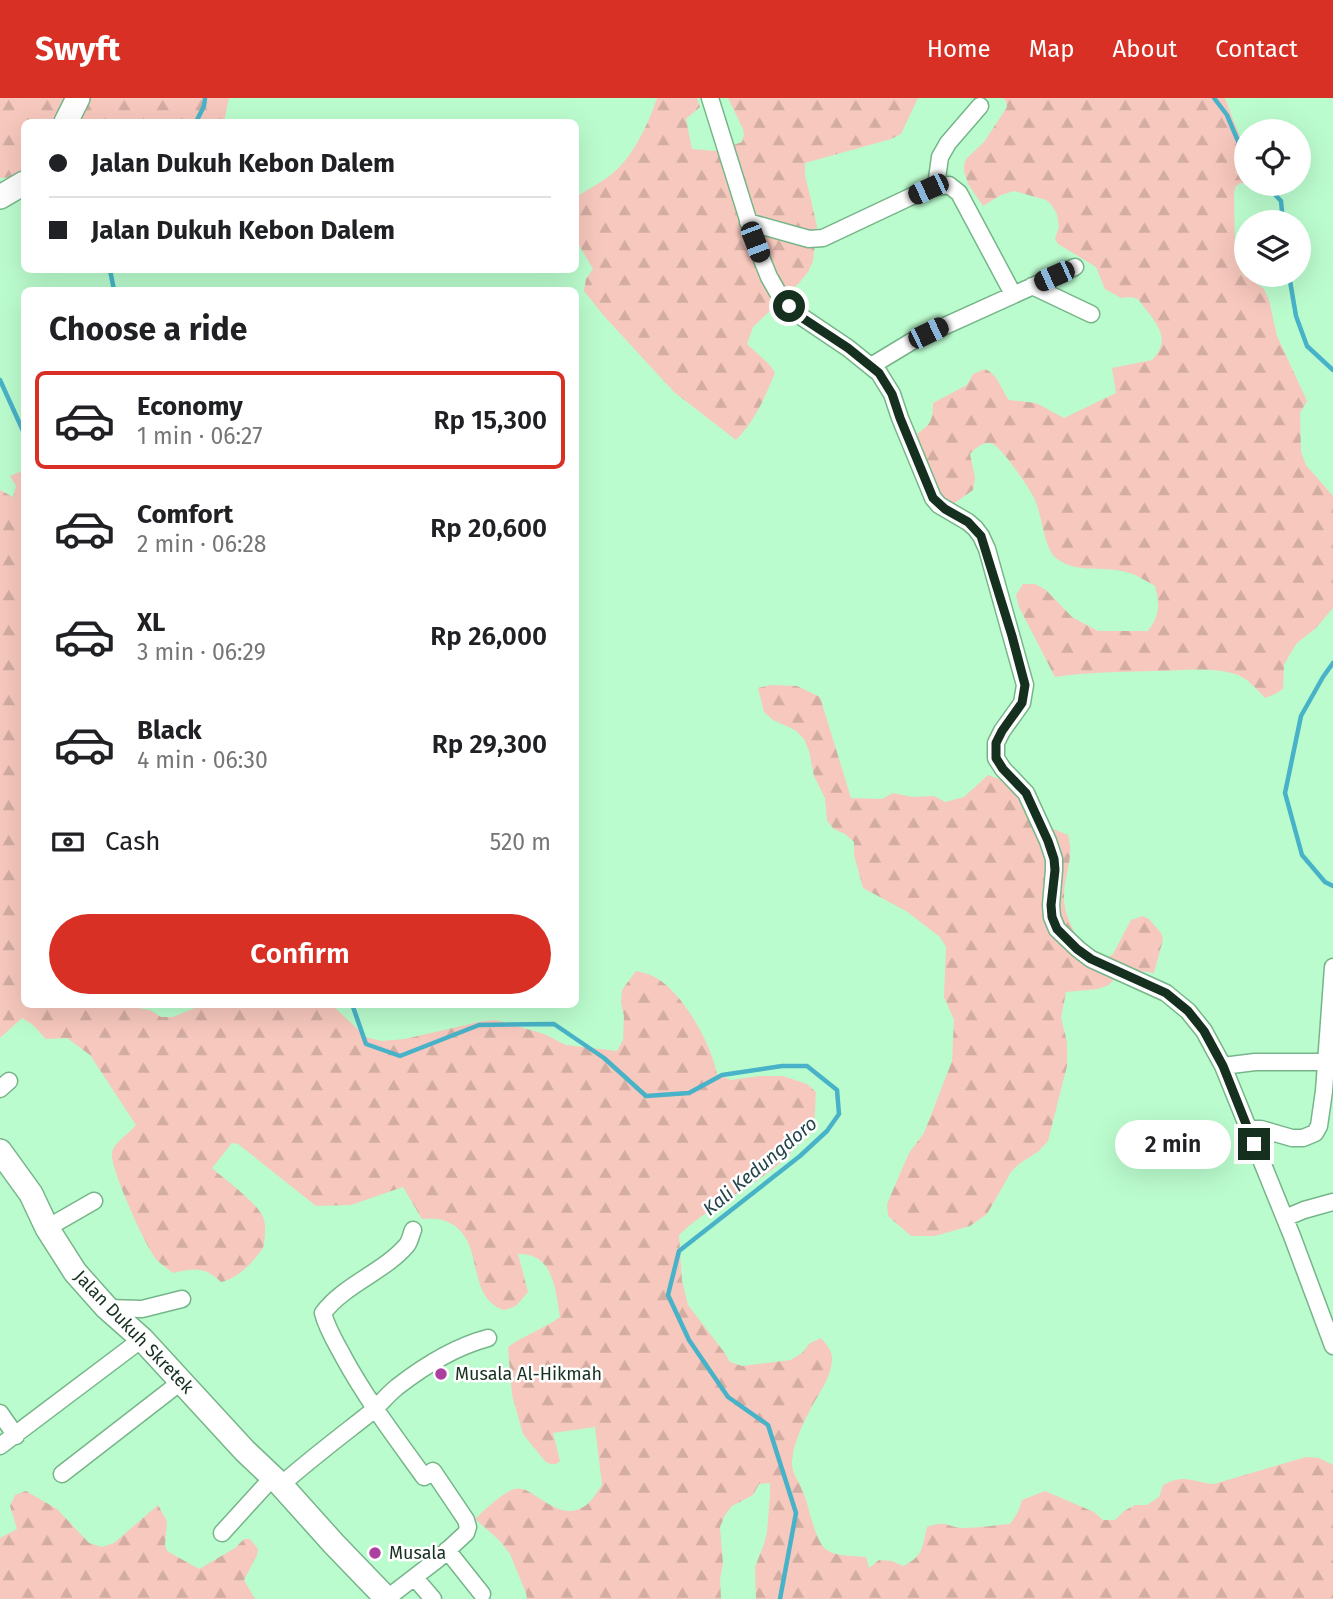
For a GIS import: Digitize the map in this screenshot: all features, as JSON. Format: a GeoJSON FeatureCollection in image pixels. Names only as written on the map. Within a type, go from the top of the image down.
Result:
{"type":"FeatureCollection","features":[{"type":"Feature","properties":{"kind":"street"},"geometry":{"type":"LineString","coordinates":[[68,119],[78,98]]}},
{"type":"Feature","properties":{"kind":"street"},"geometry":{"type":"LineString","coordinates":[[710,98],[763,265],[781,298],[796,313],[879,373],[889,387],[933,498],[939,505],[975,528],[987,549],[1025,685],[1022,703],[996,743],[996,758],[1026,793],[1048,841],[1054,859],[1051,905],[1057,929],[1091,959],[1175,1000],[1199,1024],[1223,1066],[1285,1218],[1333,1346]]}},
{"type":"Feature","properties":{"kind":"street"},"geometry":{"type":"LineString","coordinates":[[936,186],[940,157],[948,143],[980,106]]}},
{"type":"Feature","properties":{"kind":"street"},"geometry":{"type":"LineString","coordinates":[[0,197],[21,185]]}},
{"type":"Feature","properties":{"kind":"street"},"geometry":{"type":"LineString","coordinates":[[748,222],[809,239],[823,238],[928,189],[949,185],[959,193],[1013,293]]}},
{"type":"Feature","properties":{"kind":"street"},"geometry":{"type":"LineString","coordinates":[[871,366],[914,340],[1075,267]]}},
{"type":"Feature","properties":{"kind":"street"},"geometry":{"type":"LineString","coordinates":[[1032,286],[1091,314]]}},
{"type":"Feature","properties":{"kind":"street"},"geometry":{"type":"LineString","coordinates":[[1248,1129],[1303,1138],[1315,1133],[1319,1126],[1329,1061],[1333,967]]}},
{"type":"Feature","properties":{"kind":"street"},"geometry":{"type":"LineString","coordinates":[[1223,1066],[1255,1062],[1329,1061]]}},
{"type":"Feature","properties":{"kind":"street","name":"Jalan Dukuh Skretek"},"geometry":{"type":"LineString","coordinates":[[4,1156],[31,1194],[47,1228],[75,1272],[107,1308],[142,1339],[182,1381],[386,1599],[447,1550],[466,1533],[468,1527],[433,1471],[424,1477],[391,1433],[355,1379],[329,1331],[323,1313],[341,1295],[408,1244],[413,1230]]}},
{"type":"Feature","properties":{"kind":"street"},"geometry":{"type":"LineString","coordinates":[[47,1228],[94,1201]]}},
{"type":"Feature","properties":{"kind":"street"},"geometry":{"type":"LineString","coordinates":[[1285,1218],[1333,1202]]}},
{"type":"Feature","properties":{"kind":"street"},"geometry":{"type":"LineString","coordinates":[[107,1308],[142,1309],[182,1299]]}},
{"type":"Feature","properties":{"kind":"street"},"geometry":{"type":"LineString","coordinates":[[222,1533],[276,1482],[309,1460],[396,1388],[457,1349],[488,1338]]}},
{"type":"Feature","properties":{"kind":"street"},"geometry":{"type":"LineString","coordinates":[[0,1446],[142,1339]]}},
{"type":"Feature","properties":{"kind":"street"},"geometry":{"type":"LineString","coordinates":[[62,1474],[182,1381]]}},
{"type":"Feature","properties":{"kind":"street"},"geometry":{"type":"LineString","coordinates":[[0,1413],[16,1436]]}},
{"type":"Feature","properties":{"kind":"street"},"geometry":{"type":"LineString","coordinates":[[447,1550],[482,1594]]}},
{"type":"Feature","properties":{"kind":"street"},"geometry":{"type":"LineString","coordinates":[[415,1578],[433,1599]]}},
{"type":"Feature","properties":{"kind":"green space"},"geometry":{"type":"Polygon","coordinates":[[[0,98],[229,98],[225,119],[21,119],[21,178],[0,178],[0,98]]]}},
{"type":"Feature","properties":{"kind":"green space"},"geometry":{"type":"Polygon","coordinates":[[[657,98],[697,98],[700,107],[686,119],[692,149],[716,151],[742,142],[744,135],[728,98],[918,98],[901,134],[805,163],[805,175],[817,226],[813,261],[799,283],[753,327],[747,344],[775,373],[754,416],[736,440],[674,392],[584,291],[586,279],[593,269],[579,245],[579,195],[620,167],[645,129],[657,98]]]}},
{"type":"Feature","properties":{"kind":"green space"},"geometry":{"type":"Polygon","coordinates":[[[1003,98],[1225,98],[1234,121],[1234,287],[1264,289],[1277,336],[1307,401],[1300,413],[1301,452],[1306,465],[1333,496],[1333,608],[1316,628],[1297,643],[1284,665],[1283,689],[1275,694],[1265,698],[1244,678],[1215,670],[1104,672],[1055,677],[1019,607],[1016,595],[1023,584],[1035,584],[1046,590],[1072,617],[1098,631],[1148,631],[1158,610],[1155,586],[1130,573],[1070,566],[1054,556],[1048,546],[1032,495],[1009,461],[993,444],[977,447],[970,454],[975,478],[973,490],[952,505],[938,494],[913,437],[929,423],[933,403],[967,385],[973,374],[985,369],[997,379],[1009,400],[1036,403],[1064,418],[1116,393],[1112,368],[1152,360],[1159,352],[1161,344],[1159,328],[1138,299],[1121,298],[1105,289],[1096,267],[1058,244],[1055,239],[1059,227],[1057,214],[1050,203],[1014,191],[983,206],[968,184],[964,171],[966,159],[984,142],[1007,107],[1003,98]]]}},
{"type":"Feature","properties":{"kind":"green space"},"geometry":{"type":"Polygon","coordinates":[[[21,471],[21,1008],[138,1008],[150,1010],[161,1017],[173,1017],[195,1008],[335,1008],[366,1037],[381,1041],[405,1039],[496,1020],[544,1034],[566,1045],[617,1051],[623,1040],[622,990],[636,971],[652,976],[670,989],[688,1010],[709,1049],[717,1074],[731,1080],[783,1076],[807,1084],[816,1092],[814,1130],[774,1168],[679,1235],[682,1281],[688,1305],[730,1362],[742,1366],[791,1360],[802,1353],[810,1343],[821,1338],[831,1352],[829,1374],[801,1428],[792,1460],[822,1546],[841,1555],[866,1557],[869,1568],[879,1560],[892,1561],[903,1566],[919,1555],[927,1527],[939,1524],[964,1528],[1010,1524],[1022,1500],[1045,1491],[1094,1512],[1103,1520],[1115,1520],[1135,1505],[1147,1505],[1159,1497],[1163,1485],[1171,1481],[1188,1479],[1214,1484],[1306,1457],[1319,1458],[1333,1465],[1333,1599],[756,1599],[755,1567],[767,1532],[770,1483],[759,1484],[753,1495],[732,1506],[725,1515],[720,1527],[723,1564],[720,1579],[721,1599],[527,1599],[510,1554],[499,1540],[475,1519],[514,1489],[529,1492],[565,1511],[588,1504],[602,1485],[595,1427],[553,1433],[560,1461],[550,1464],[523,1434],[512,1395],[508,1347],[560,1317],[554,1284],[546,1266],[530,1255],[518,1254],[528,1292],[516,1306],[500,1309],[486,1297],[480,1286],[471,1249],[465,1237],[445,1221],[422,1219],[403,1187],[351,1205],[316,1206],[238,1144],[232,1143],[212,1168],[261,1214],[265,1227],[263,1248],[239,1273],[221,1282],[204,1271],[173,1273],[151,1252],[129,1206],[113,1161],[112,1153],[116,1145],[136,1125],[90,1055],[67,1038],[46,1039],[22,1018],[0,1038],[0,490],[13,497],[16,486],[10,476],[21,471]]]}},
{"type":"Feature","properties":{"kind":"green space"},"geometry":{"type":"Polygon","coordinates":[[[771,685],[797,686],[820,697],[851,798],[882,799],[893,793],[912,797],[934,796],[945,802],[964,797],[988,775],[1013,784],[1036,822],[1068,835],[1070,860],[1064,891],[1065,908],[1077,936],[1091,951],[1107,958],[1113,954],[1131,920],[1143,916],[1161,933],[1163,939],[1154,973],[1124,969],[1109,985],[1098,989],[1066,992],[1061,1018],[1067,1042],[1067,1066],[1048,1141],[1011,1172],[987,1214],[970,1226],[935,1236],[911,1236],[888,1216],[887,1204],[909,1153],[924,1133],[952,1061],[954,1020],[944,997],[946,947],[940,937],[906,911],[863,888],[854,855],[854,842],[827,821],[825,798],[814,776],[804,739],[795,730],[773,720],[764,712],[758,688],[771,685]]]}},
{"type":"Feature","properties":{"kind":"green space"},"geometry":{"type":"Polygon","coordinates":[[[26,1491],[57,1509],[89,1543],[102,1547],[114,1543],[158,1505],[167,1521],[167,1551],[199,1569],[235,1548],[244,1539],[250,1539],[258,1549],[244,1580],[255,1599],[0,1599],[0,1538],[17,1529],[10,1506],[15,1495],[26,1491]]]}},
{"type":"Feature","properties":{"kind":"waterway"},"geometry":{"type":"LineString","coordinates":[[198,119],[205,98]]}},
{"type":"Feature","properties":{"kind":"waterway"},"geometry":{"type":"LineString","coordinates":[[1214,98],[1227,115],[1234,132]]}},
{"type":"Feature","properties":{"kind":"waterway"},"geometry":{"type":"LineString","coordinates":[[1276,196],[1281,201],[1282,210]]}},
{"type":"Feature","properties":{"kind":"waterway"},"geometry":{"type":"LineString","coordinates":[[111,273],[113,287]]}},
{"type":"Feature","properties":{"kind":"waterway"},"geometry":{"type":"LineString","coordinates":[[1291,287],[1296,316],[1307,346],[1333,370]]}},
{"type":"Feature","properties":{"kind":"waterway","name":"Kali Kedungdoro"},"geometry":{"type":"LineString","coordinates":[[0,380],[21,426]]}},
{"type":"Feature","properties":{"kind":"waterway"},"geometry":{"type":"LineString","coordinates":[[1333,663],[1301,716],[1285,793],[1302,855],[1325,882],[1333,886]]}},
{"type":"Feature","properties":{"kind":"waterway","name":"Kali Kedungdoro"},"geometry":{"type":"LineString","coordinates":[[353,1008],[366,1044],[400,1056],[479,1025],[554,1024],[604,1058],[646,1096],[689,1093],[722,1075],[782,1066],[807,1066],[837,1090],[839,1114],[827,1131],[800,1156],[679,1251],[668,1295],[689,1340],[728,1397],[768,1425],[796,1513],[780,1599]]}},
{"type":"Feature","properties":{"kind":"place","name":"Musala Al-Hikmah"},"geometry":{"type":"Point","coordinates":[441,1374]}},
{"type":"Feature","properties":{"kind":"place","name":"Musala"},"geometry":{"type":"Point","coordinates":[375,1553]}},
{"type":"Feature","properties":{"kind":"route"},"geometry":{"type":"LineString","coordinates":[[789,306],[879,373],[892,394],[933,498],[939,505],[975,528],[987,549],[1025,685],[1022,703],[996,743],[996,758],[1030,799],[1048,841],[1054,859],[1051,905],[1057,929],[1091,959],[1166,993],[1195,1018],[1223,1066],[1254,1144]]}}]}
